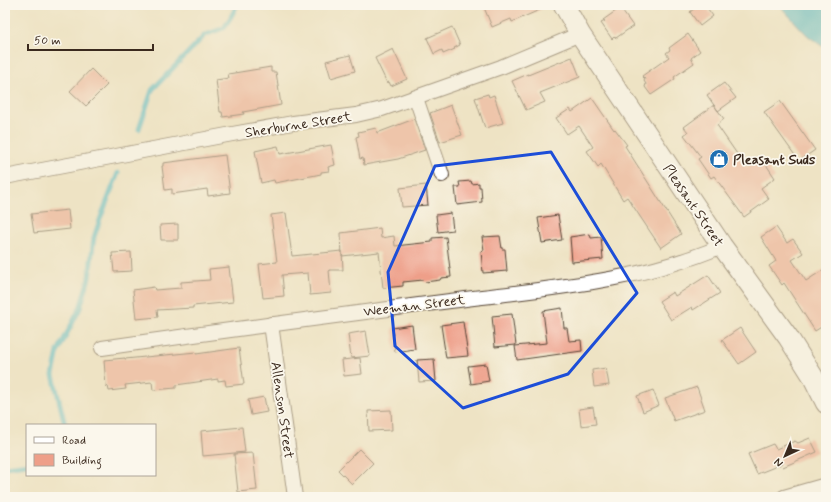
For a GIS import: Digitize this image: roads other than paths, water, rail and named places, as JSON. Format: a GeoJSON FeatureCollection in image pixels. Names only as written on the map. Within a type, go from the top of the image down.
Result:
{"type":"FeatureCollection","features":[{"type":"Feature","properties":{"kind":"main road","name":"Pleasant Street"},"geometry":{"type":"LineString","coordinates":[[564,5],[580,34],[722,246],[788,337],[808,368],[826,403]]}},
{"type":"Feature","properties":{"kind":"street","name":"Sherburne Street"},"geometry":{"type":"LineString","coordinates":[[5,178],[258,129],[356,115],[382,109],[527,57],[580,34]]}},
{"type":"Feature","properties":{"kind":"street"},"geometry":{"type":"LineString","coordinates":[[416,98],[442,175]]}},
{"type":"Feature","properties":{"kind":"street","name":"Weeman Street"},"geometry":{"type":"LineString","coordinates":[[102,348],[598,281],[666,266],[696,257],[722,246]]}},
{"type":"Feature","properties":{"kind":"street","name":"Allenson Street"},"geometry":{"type":"LineString","coordinates":[[271,324],[295,497]]}},
{"type":"Feature","properties":{"kind":"street"},"geometry":{"type":"LineString","coordinates":[[784,497],[826,485]]}},
{"type":"Feature","properties":{"kind":"water"},"geometry":{"type":"Polygon","coordinates":[[[779,5],[826,5],[826,49],[807,35],[779,5]]]}},
{"type":"Feature","properties":{"kind":"waterway"},"geometry":{"type":"LineString","coordinates":[[139,129],[152,90],[205,35],[224,28],[237,5]]}},
{"type":"Feature","properties":{"kind":"waterway"},"geometry":{"type":"LineString","coordinates":[[65,424],[53,375],[58,351],[80,308],[89,278],[94,237],[118,173]]}},
{"type":"Feature","properties":{"kind":"waterway"},"geometry":{"type":"LineString","coordinates":[[5,467],[26,464]]}},
{"type":"Feature","properties":{"kind":"place","name":"Pleasant Suds"},"geometry":{"type":"Point","coordinates":[719,159]}}]}
